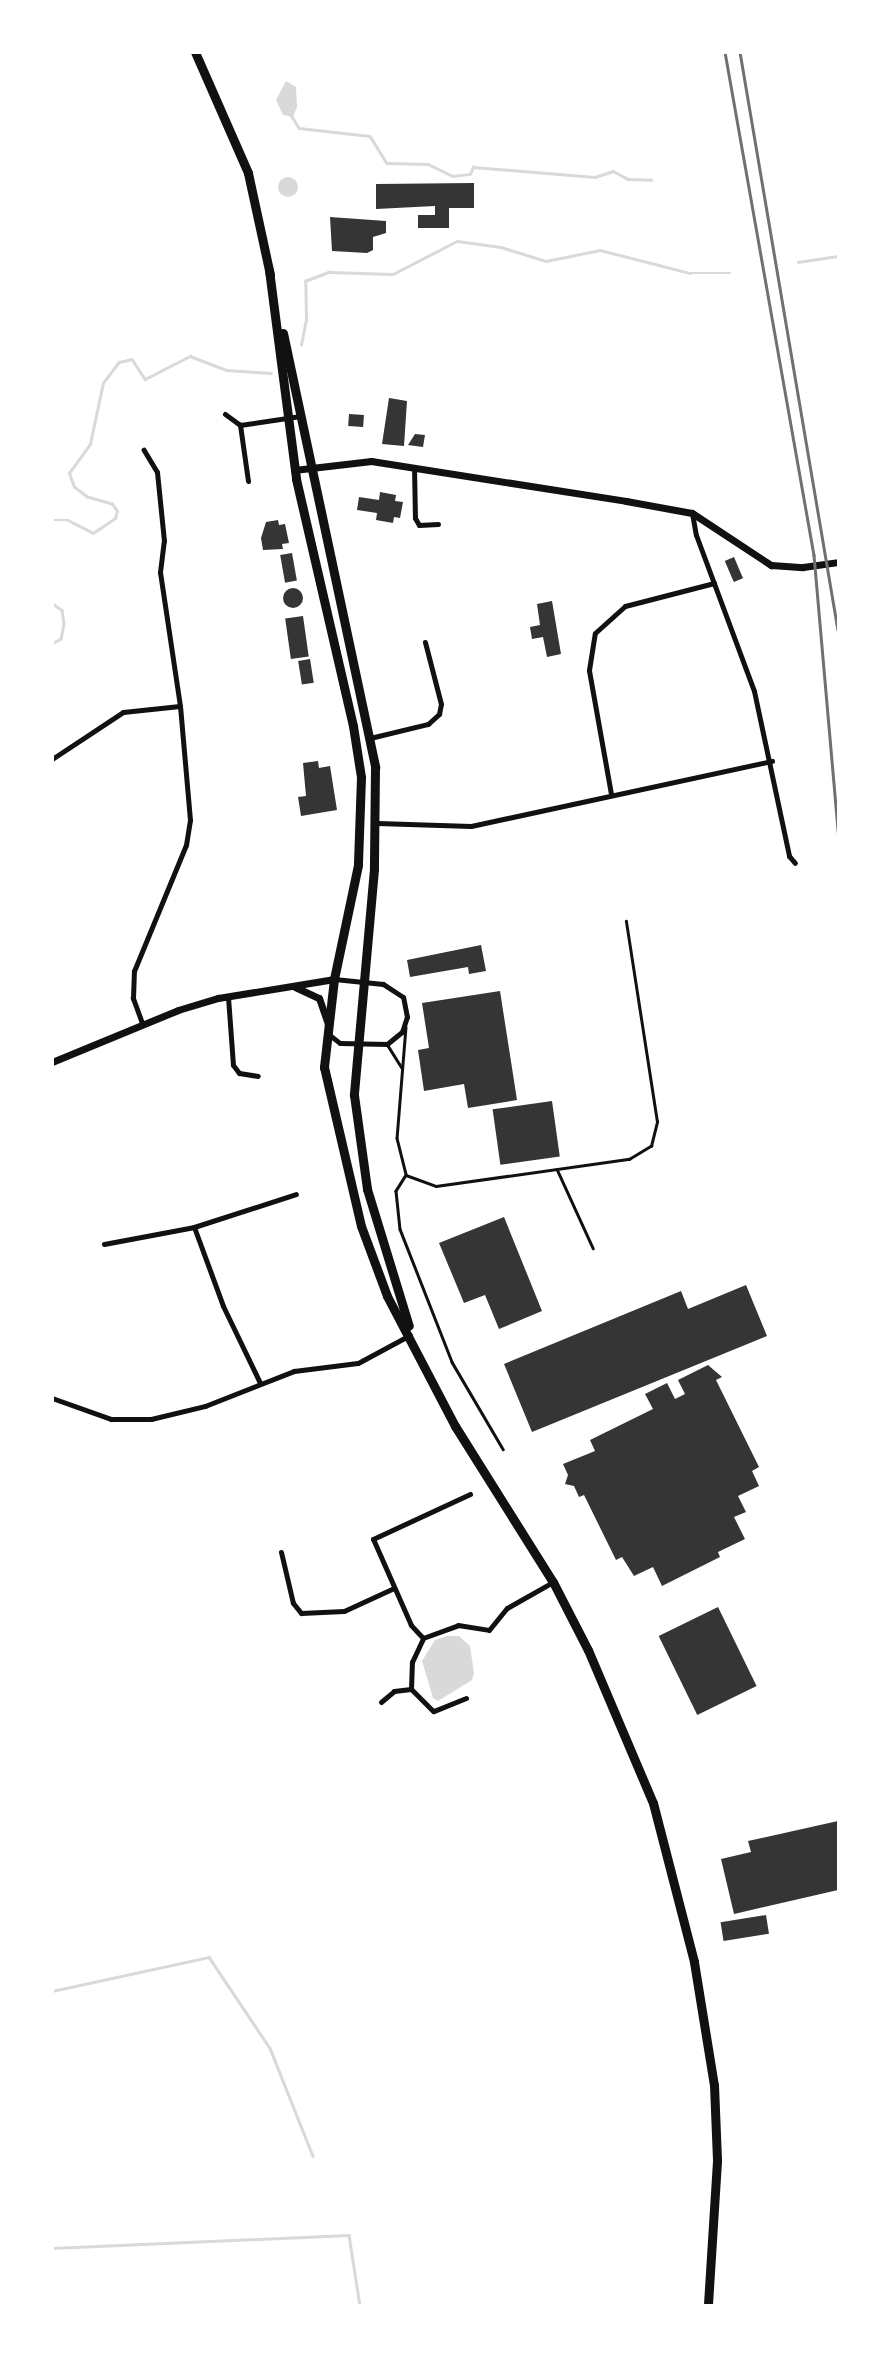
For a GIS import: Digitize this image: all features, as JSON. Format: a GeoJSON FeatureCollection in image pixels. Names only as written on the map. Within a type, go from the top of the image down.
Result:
{"type":"FeatureCollection","features":[{"type":"Feature","properties":{"kind":"main road"},"geometry":{"type":"LineString","coordinates":[[195,52],[242,154],[370,738],[377,823],[355,1045],[357,1139],[367,1189],[401,1291],[410,1335]]}},
{"type":"Feature","properties":{"kind":"main road"},"geometry":{"type":"LineString","coordinates":[[269,270],[294,470],[361,777],[358,865],[334,979],[324,1067],[361,1226],[387,1296],[410,1335],[454,1426],[552,1582],[588,1650],[653,1803],[694,1962],[714,2085],[717,2161],[708,2305]]}},
{"type":"Feature","properties":{"kind":"street"},"geometry":{"type":"LineString","coordinates":[[225,414],[240,425],[300,416]]}},
{"type":"Feature","properties":{"kind":"street"},"geometry":{"type":"LineString","coordinates":[[240,425],[248,481]]}},
{"type":"Feature","properties":{"kind":"street"},"geometry":{"type":"LineString","coordinates":[[142,1023],[133,998],[138,957],[189,834],[180,706],[160,572],[164,541],[157,472],[145,450]]}},
{"type":"Feature","properties":{"kind":"street"},"geometry":{"type":"LineString","coordinates":[[294,470],[343,461],[414,467],[692,513],[719,527],[771,565],[803,567],[838,562]]}},
{"type":"Feature","properties":{"kind":"street"},"geometry":{"type":"LineString","coordinates":[[414,467],[415,518],[419,525],[438,524]]}},
{"type":"Feature","properties":{"kind":"street"},"geometry":{"type":"LineString","coordinates":[[692,513],[714,583],[754,691],[772,761],[789,856],[795,863]]}},
{"type":"Feature","properties":{"kind":"street"},"geometry":{"type":"LineString","coordinates":[[611,794],[589,670],[595,633],[625,606],[714,583]]}},
{"type":"Feature","properties":{"kind":"street"},"geometry":{"type":"LineString","coordinates":[[370,738],[428,723],[439,714],[442,704],[425,642]]}},
{"type":"Feature","properties":{"kind":"street"},"geometry":{"type":"LineString","coordinates":[[52,759],[123,712],[180,706]]}},
{"type":"Feature","properties":{"kind":"street"},"geometry":{"type":"LineString","coordinates":[[377,823],[463,827],[772,761]]}},
{"type":"Feature","properties":{"kind":"street"},"geometry":{"type":"LineString","coordinates":[[52,1062],[142,1023],[228,997],[334,979],[383,984],[403,997],[407,1017],[402,1032],[387,1044],[340,1043],[328,1029],[318,998],[295,986]]}},
{"type":"Feature","properties":{"kind":"street"},"geometry":{"type":"LineString","coordinates":[[228,997],[233,1065],[239,1073],[258,1076]]}},
{"type":"Feature","properties":{"kind":"street"},"geometry":{"type":"LineString","coordinates":[[104,1244],[194,1227],[296,1194]]}},
{"type":"Feature","properties":{"kind":"street"},"geometry":{"type":"LineString","coordinates":[[194,1227],[223,1306],[260,1383]]}},
{"type":"Feature","properties":{"kind":"street"},"geometry":{"type":"LineString","coordinates":[[52,1398],[126,1422],[189,1411],[294,1371],[358,1363],[410,1335]]}},
{"type":"Feature","properties":{"kind":"street"},"geometry":{"type":"LineString","coordinates":[[423,1638],[411,1625],[373,1539],[470,1494]]}},
{"type":"Feature","properties":{"kind":"street"},"geometry":{"type":"LineString","coordinates":[[281,1552],[293,1603],[301,1613],[344,1611],[394,1588]]}},
{"type":"Feature","properties":{"kind":"street"},"geometry":{"type":"LineString","coordinates":[[466,1698],[433,1711],[411,1689],[412,1662],[423,1638],[458,1625],[489,1630],[507,1608],[552,1582]]}},
{"type":"Feature","properties":{"kind":"street"},"geometry":{"type":"LineString","coordinates":[[381,1702],[394,1691],[411,1689]]}},
{"type":"Feature","properties":{"kind":"lane"},"geometry":{"type":"LineString","coordinates":[[406,1175],[436,1186],[629,1159],[651,1146],[656,1134],[626,921]]}},
{"type":"Feature","properties":{"kind":"lane"},"geometry":{"type":"LineString","coordinates":[[407,1017],[397,1138],[406,1175],[396,1191],[400,1229],[452,1362],[503,1449]]}},
{"type":"Feature","properties":{"kind":"lane"},"geometry":{"type":"LineString","coordinates":[[387,1044],[403,1072]]}},
{"type":"Feature","properties":{"kind":"lane"},"geometry":{"type":"LineString","coordinates":[[557,1169],[593,1248]]}},
{"type":"Feature","properties":{"kind":"shaded area"},"geometry":{"type":"Polygon","coordinates":[[[286,81],[296,87],[297,107],[293,117],[283,115],[276,100],[286,81]]]}},
{"type":"Feature","properties":{"kind":"shaded area"},"geometry":{"type":"Polygon","coordinates":[[[288,177],[295,180],[298,187],[295,194],[288,197],[281,194],[278,187],[281,180],[288,177]]]}},
{"type":"Feature","properties":{"kind":"shaded area"},"geometry":{"type":"Polygon","coordinates":[[[459,1636],[470,1646],[474,1673],[472,1680],[438,1701],[433,1698],[422,1661],[435,1640],[459,1636]]]}},
{"type":"Feature","properties":{"kind":"building"},"geometry":{"type":"Polygon","coordinates":[[[474,183],[474,208],[449,208],[449,228],[418,228],[418,215],[435,215],[435,206],[376,209],[376,184],[474,183]]]}},
{"type":"Feature","properties":{"kind":"building"},"geometry":{"type":"Polygon","coordinates":[[[330,217],[386,221],[386,233],[373,237],[373,250],[367,253],[332,251],[330,217]]]}},
{"type":"Feature","properties":{"kind":"building"},"geometry":{"type":"Polygon","coordinates":[[[389,398],[407,401],[404,446],[382,444],[389,398]]]}},
{"type":"Feature","properties":{"kind":"building"},"geometry":{"type":"Polygon","coordinates":[[[349,414],[364,415],[363,427],[348,426],[349,414]]]}},
{"type":"Feature","properties":{"kind":"building"},"geometry":{"type":"Polygon","coordinates":[[[415,434],[425,435],[423,447],[408,445],[415,434]]]}},
{"type":"Feature","properties":{"kind":"building"},"geometry":{"type":"Polygon","coordinates":[[[380,492],[396,495],[395,501],[403,502],[400,518],[394,517],[393,523],[376,520],[377,513],[357,510],[359,497],[379,500],[380,492]]]}},
{"type":"Feature","properties":{"kind":"building"},"geometry":{"type":"Polygon","coordinates":[[[278,520],[279,525],[285,524],[289,543],[282,544],[283,549],[263,550],[261,538],[266,522],[278,520]]]}},
{"type":"Feature","properties":{"kind":"building"},"geometry":{"type":"Polygon","coordinates":[[[292,553],[297,581],[285,583],[280,555],[292,553]]]}},
{"type":"Feature","properties":{"kind":"building"},"geometry":{"type":"Polygon","coordinates":[[[734,557],[743,578],[734,582],[725,561],[734,557]]]}},
{"type":"Feature","properties":{"kind":"building"},"geometry":{"type":"Polygon","coordinates":[[[293,588],[300,591],[303,598],[300,605],[293,608],[286,605],[283,598],[286,591],[293,588]]]}},
{"type":"Feature","properties":{"kind":"building"},"geometry":{"type":"Polygon","coordinates":[[[552,601],[561,654],[547,657],[543,637],[532,639],[530,627],[540,625],[537,604],[552,601]]]}},
{"type":"Feature","properties":{"kind":"building"},"geometry":{"type":"Polygon","coordinates":[[[303,616],[309,657],[291,659],[285,619],[303,616]]]}},
{"type":"Feature","properties":{"kind":"building"},"geometry":{"type":"Polygon","coordinates":[[[310,659],[314,683],[302,685],[298,661],[310,659]]]}},
{"type":"Feature","properties":{"kind":"building"},"geometry":{"type":"Polygon","coordinates":[[[318,761],[319,768],[330,766],[337,810],[301,816],[298,797],[306,796],[303,763],[318,761]]]}},
{"type":"Feature","properties":{"kind":"building"},"geometry":{"type":"Polygon","coordinates":[[[481,945],[486,971],[469,974],[468,967],[410,977],[407,960],[481,945]]]}},
{"type":"Feature","properties":{"kind":"building"},"geometry":{"type":"Polygon","coordinates":[[[500,991],[517,1100],[468,1108],[464,1084],[424,1091],[418,1050],[429,1048],[422,1003],[500,991]]]}},
{"type":"Feature","properties":{"kind":"building"},"geometry":{"type":"Polygon","coordinates":[[[552,1101],[560,1156],[500,1165],[493,1109],[552,1101]]]}},
{"type":"Feature","properties":{"kind":"building"},"geometry":{"type":"Polygon","coordinates":[[[504,1217],[542,1311],[499,1329],[485,1295],[464,1303],[439,1243],[504,1217]]]}},
{"type":"Feature","properties":{"kind":"building"},"geometry":{"type":"Polygon","coordinates":[[[746,1285],[767,1336],[532,1432],[504,1364],[681,1291],[688,1309],[746,1285]]]}},
{"type":"Feature","properties":{"kind":"building"},"geometry":{"type":"Polygon","coordinates":[[[708,1365],[722,1377],[716,1380],[759,1467],[752,1471],[759,1486],[738,1496],[746,1512],[734,1517],[745,1539],[718,1552],[720,1557],[662,1586],[653,1567],[634,1576],[622,1557],[616,1560],[584,1495],[579,1497],[574,1486],[565,1484],[568,1475],[563,1464],[595,1451],[590,1440],[653,1409],[645,1394],[667,1383],[675,1399],[685,1394],[678,1380],[708,1365]]]}},
{"type":"Feature","properties":{"kind":"building"},"geometry":{"type":"Polygon","coordinates":[[[718,1607],[757,1686],[697,1715],[659,1636],[718,1607]]]}},
{"type":"Feature","properties":{"kind":"building"},"geometry":{"type":"Polygon","coordinates":[[[838,1821],[838,1890],[734,1914],[721,1859],[751,1852],[748,1841],[838,1821]]]}},
{"type":"Feature","properties":{"kind":"building"},"geometry":{"type":"Polygon","coordinates":[[[766,1915],[769,1934],[724,1941],[721,1922],[766,1915]]]}},
{"type":"Feature","properties":{"kind":"waterway"},"geometry":{"type":"LineString","coordinates":[[291,115],[299,128],[370,136],[387,163],[428,164],[453,176],[470,174],[473,167],[595,177],[613,171],[628,179],[651,180]]}},
{"type":"Feature","properties":{"kind":"waterway"},"geometry":{"type":"LineString","coordinates":[[301,345],[306,320],[305,281],[329,272],[393,274],[457,241],[501,247],[546,261],[600,250],[690,273],[730,273]]}},
{"type":"Feature","properties":{"kind":"waterway"},"geometry":{"type":"LineString","coordinates":[[798,262],[838,256]]}},
{"type":"Feature","properties":{"kind":"waterway"},"geometry":{"type":"LineString","coordinates":[[52,520],[68,520],[93,533],[115,518],[117,511],[112,504],[87,497],[74,487],[69,473],[90,444],[103,383],[119,362],[132,359],[145,379],[190,356],[226,370],[271,373]]}},
{"type":"Feature","properties":{"kind":"waterway"},"geometry":{"type":"LineString","coordinates":[[52,603],[62,610],[64,624],[61,639],[52,644]]}},
{"type":"Feature","properties":{"kind":"waterway"},"geometry":{"type":"LineString","coordinates":[[52,1991],[209,1957],[270,2048],[313,2156]]}},
{"type":"Feature","properties":{"kind":"waterway"},"geometry":{"type":"LineString","coordinates":[[52,2248],[349,2235],[360,2306]]}},
{"type":"Feature","properties":{"kind":"railway"},"geometry":{"type":"LineString","coordinates":[[725,52],[814,555],[838,832]]}},
{"type":"Feature","properties":{"kind":"railway"},"geometry":{"type":"LineString","coordinates":[[740,52],[838,630]]}}]}
